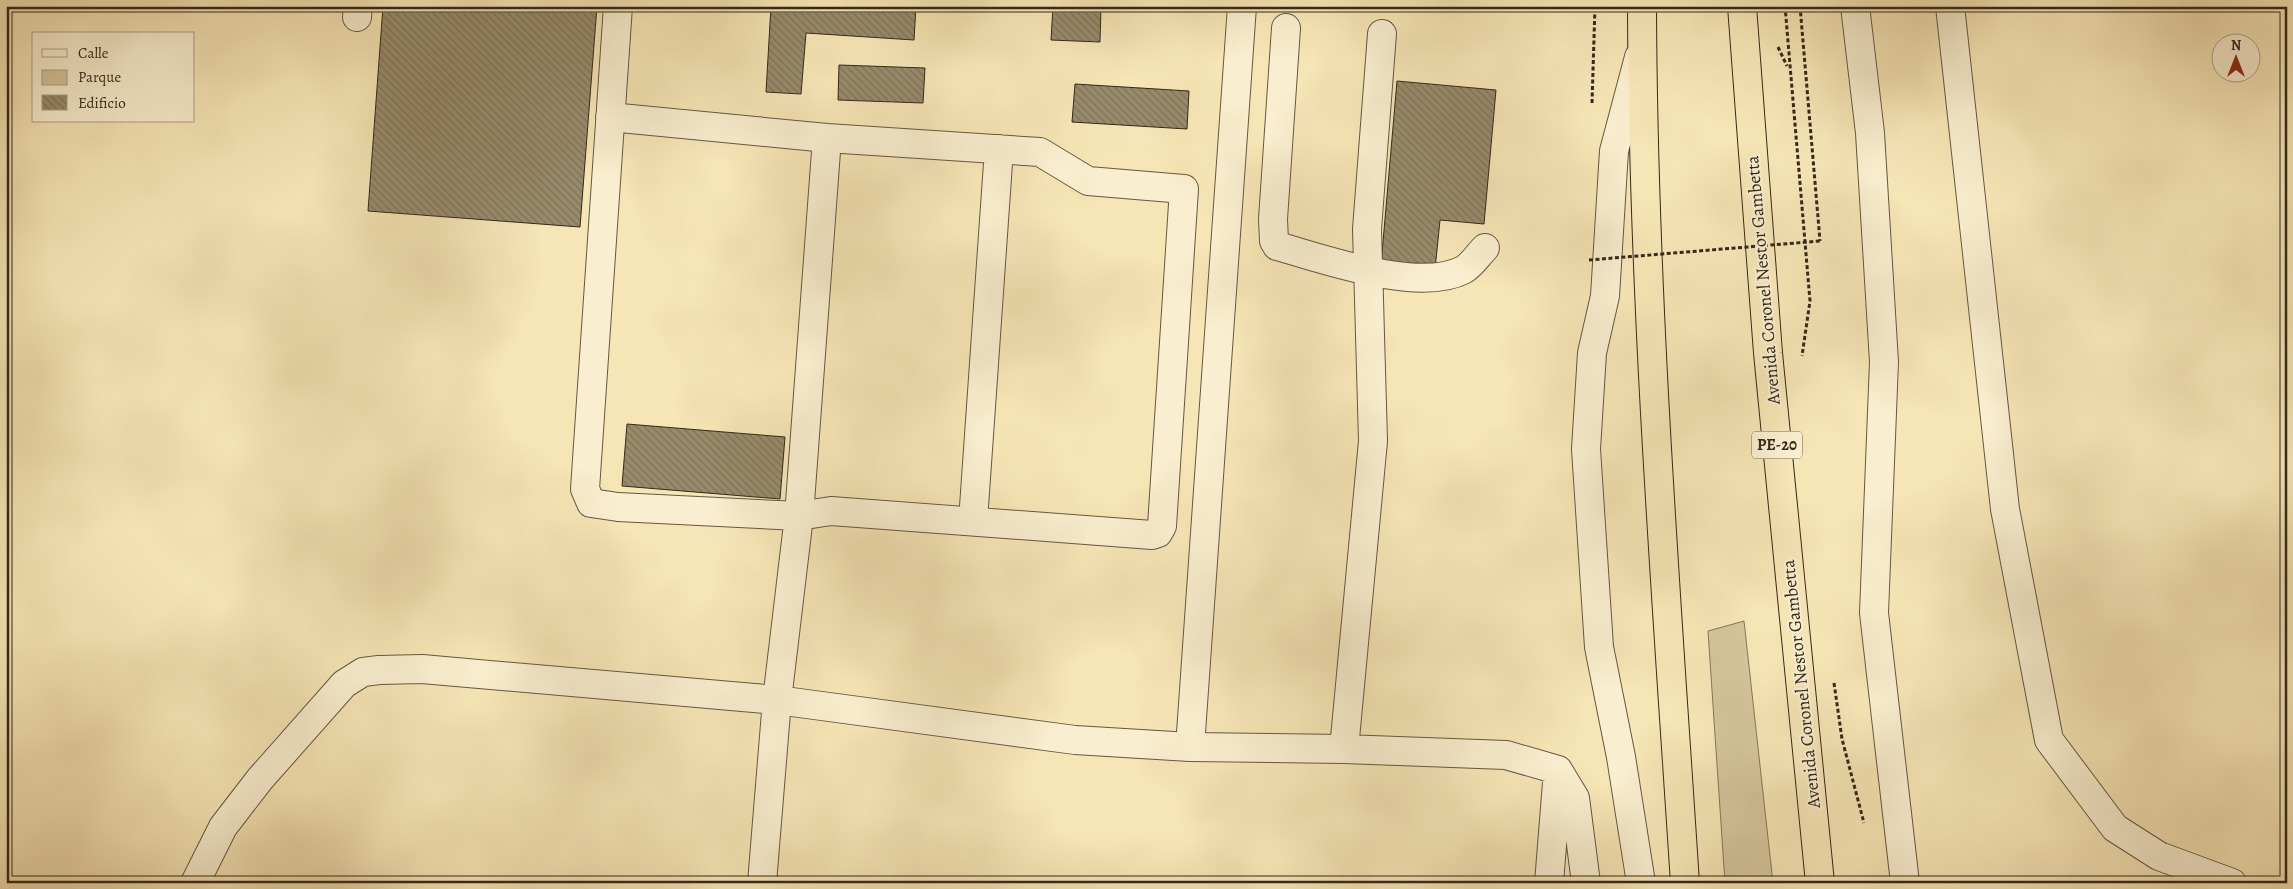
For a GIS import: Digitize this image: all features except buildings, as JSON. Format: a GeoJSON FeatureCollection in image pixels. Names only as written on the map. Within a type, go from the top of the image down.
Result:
{"type":"FeatureCollection","features":[{"type":"Feature","properties":{"kind":"highway"},"geometry":{"type":"LineString","coordinates":[[1642,6],[1642,112],[1660,506],[1685,883]]}},
{"type":"Feature","properties":{"kind":"highway","name":"Avenida Coronel Nestor Gambetta"},"geometry":{"type":"LineString","coordinates":[[1742,6],[1768,353],[1820,883]]}},
{"type":"Feature","properties":{"kind":"lane"},"geometry":{"type":"LineString","coordinates":[[610,117],[827,138],[1040,152],[1088,181],[1184,189],[1162,526],[1158,532],[1152,535],[831,511],[799,516],[618,507],[591,503],[585,489],[610,117],[618,6]]}},
{"type":"Feature","properties":{"kind":"lane"},"geometry":{"type":"LineString","coordinates":[[1190,747],[1242,6]]}},
{"type":"Feature","properties":{"kind":"lane"},"geometry":{"type":"LineString","coordinates":[[1855,6],[1870,133],[1884,362],[1874,612],[1904,883]]}},
{"type":"Feature","properties":{"kind":"lane"},"geometry":{"type":"LineString","coordinates":[[1950,6],[2005,509],[2049,740],[2115,828],[2159,856],[2232,883]]}},
{"type":"Feature","properties":{"kind":"lane"},"geometry":{"type":"LineString","coordinates":[[1286,28],[1273,219],[1274,241],[1277,246],[1368,272],[1420,277],[1448,276],[1464,269],[1485,248]]}},
{"type":"Feature","properties":{"kind":"lane"},"geometry":{"type":"LineString","coordinates":[[1344,749],[1373,441],[1367,229],[1382,34]]}},
{"type":"Feature","properties":{"kind":"lane"},"geometry":{"type":"LineString","coordinates":[[1641,883],[1621,757],[1600,647],[1586,449],[1592,353],[1606,296],[1614,151],[1642,46]]}},
{"type":"Feature","properties":{"kind":"lane"},"geometry":{"type":"LineString","coordinates":[[762,883],[777,700],[799,516],[827,138]]}},
{"type":"Feature","properties":{"kind":"lane"},"geometry":{"type":"LineString","coordinates":[[973,522],[999,150]]}},
{"type":"Feature","properties":{"kind":"lane"},"geometry":{"type":"LineString","coordinates":[[195,883],[223,827],[260,778],[344,684],[363,672],[422,669],[777,700],[1075,740],[1190,747],[1344,749],[1506,755],[1558,770],[1575,798],[1586,883]]}},
{"type":"Feature","properties":{"kind":"lane"},"geometry":{"type":"LineString","coordinates":[[1549,883],[1558,770]]}},
{"type":"Feature","properties":{"kind":"path"},"geometry":{"type":"LineString","coordinates":[[1785,6],[1810,301],[1800,365]]}},
{"type":"Feature","properties":{"kind":"path"},"geometry":{"type":"LineString","coordinates":[[1588,260],[1820,241],[1800,6]]}},
{"type":"Feature","properties":{"kind":"path"},"geometry":{"type":"LineString","coordinates":[[1834,680],[1842,738],[1866,829]]}},
{"type":"Feature","properties":{"kind":"green space"},"geometry":{"type":"Polygon","coordinates":[[[1744,621],[1773,883],[1725,883],[1708,631],[1744,621]]]}}]}
